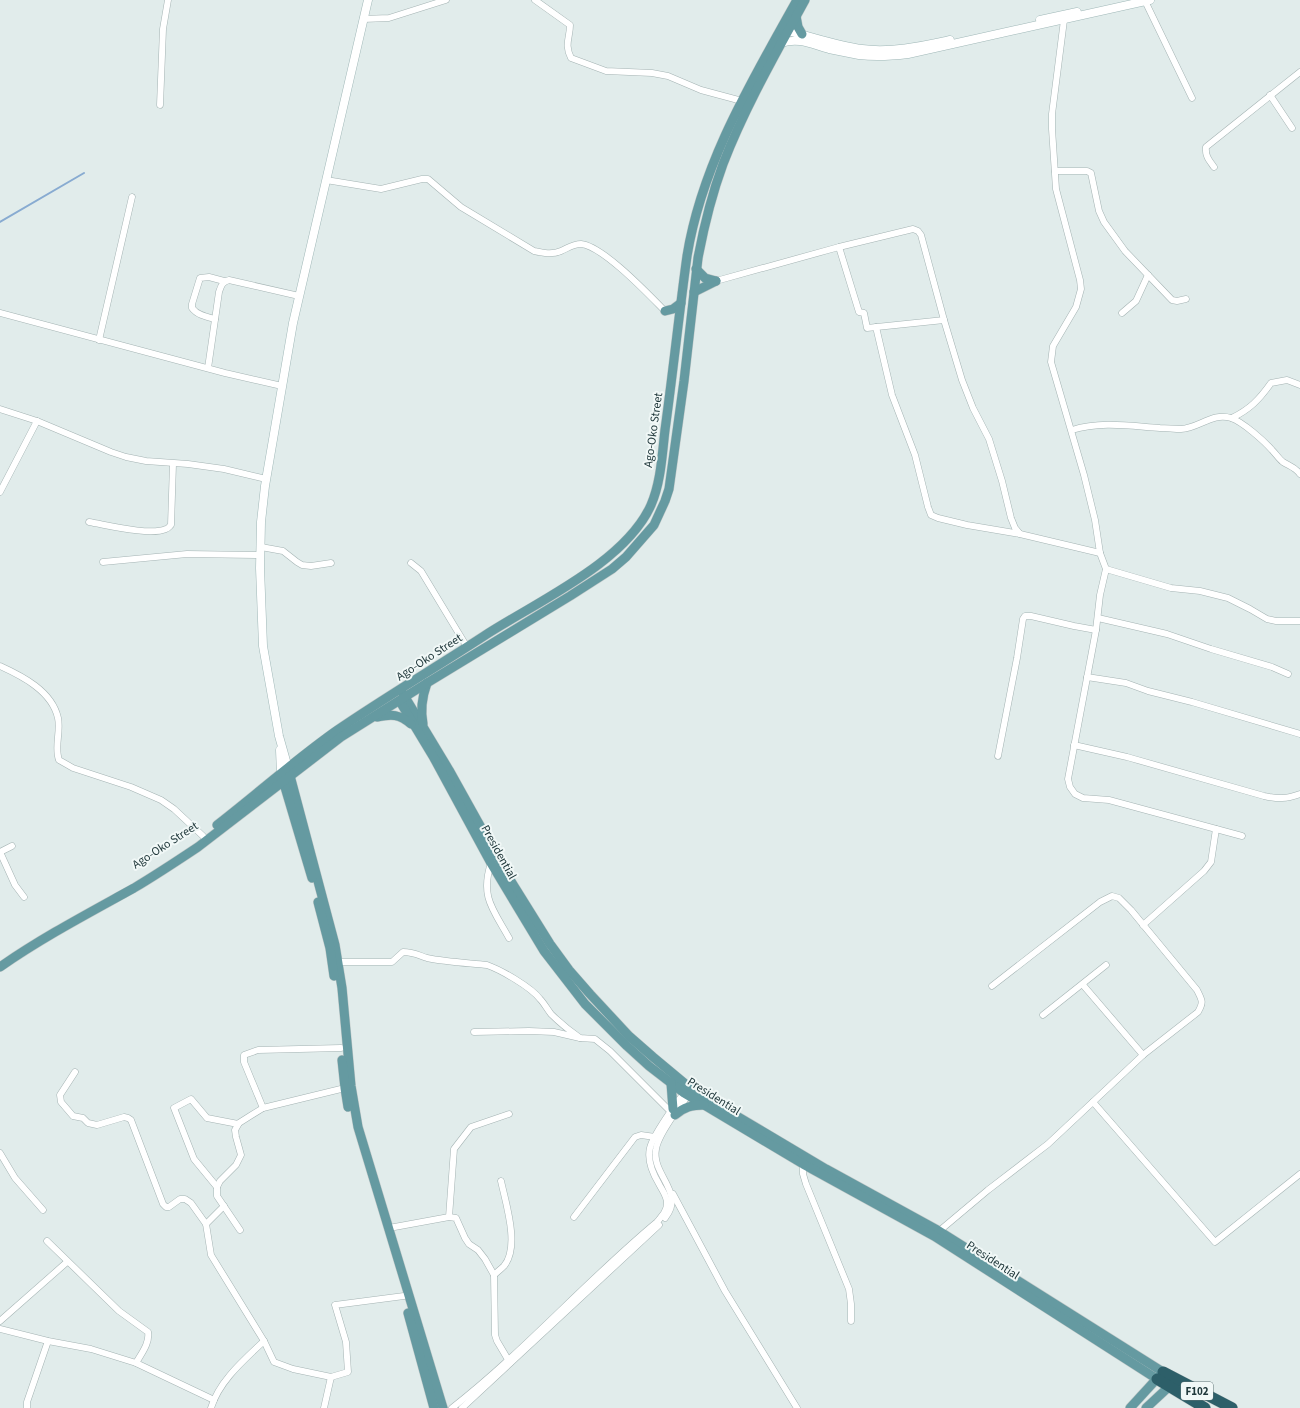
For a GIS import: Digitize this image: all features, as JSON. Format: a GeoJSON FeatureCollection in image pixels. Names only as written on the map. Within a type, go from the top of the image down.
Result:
{"type":"FeatureCollection","features":[{"type":"Feature","properties":{"kind":"highway","name":"F102"},"geometry":{"type":"LineString","coordinates":[[1160,1376],[1172,1383],[1205,1408]]}},
{"type":"Feature","properties":{"kind":"highway","name":"F102"},"geometry":{"type":"LineString","coordinates":[[1172,1383],[1232,1408]]}},
{"type":"Feature","properties":{"kind":"main road","name":"Ago-Oko Street"},"geometry":{"type":"LineString","coordinates":[[0,960],[38,935],[120,889],[185,849],[286,775],[336,732],[399,695],[467,647],[569,584],[607,558],[622,545],[648,511],[657,489],[673,376],[687,256],[690,239],[710,173],[733,118],[797,0]]}},
{"type":"Feature","properties":{"kind":"main road"},"geometry":{"type":"LineString","coordinates":[[0,967],[50,934],[136,886],[198,847],[286,775],[368,720],[399,695],[427,683],[612,569],[626,557],[654,525],[669,489],[684,380],[696,269],[701,241],[716,186],[723,164],[737,131],[781,43],[805,0]]}},
{"type":"Feature","properties":{"kind":"main road"},"geometry":{"type":"LineString","coordinates":[[796,16],[798,27],[802,34]]}},
{"type":"Feature","properties":{"kind":"main road"},"geometry":{"type":"LineString","coordinates":[[696,269],[705,278],[716,281]]}},
{"type":"Feature","properties":{"kind":"main road"},"geometry":{"type":"LineString","coordinates":[[694,292],[716,281]]}},
{"type":"Feature","properties":{"kind":"main road"},"geometry":{"type":"LineString","coordinates":[[665,311],[673,309],[681,303]]}},
{"type":"Feature","properties":{"kind":"main road"},"geometry":{"type":"LineString","coordinates":[[665,311],[679,322]]}},
{"type":"Feature","properties":{"kind":"main road"},"geometry":{"type":"LineString","coordinates":[[421,729],[421,701],[427,683]]}},
{"type":"Feature","properties":{"kind":"main road","name":"Presidential"},"geometry":{"type":"LineString","coordinates":[[399,695],[421,729],[491,863],[537,940],[585,1004],[649,1066],[672,1083],[689,1091],[704,1105],[803,1164],[936,1234]]}},
{"type":"Feature","properties":{"kind":"main road"},"geometry":{"type":"LineString","coordinates":[[368,720],[386,715],[395,715],[421,729],[449,770],[512,883],[550,944],[569,970],[630,1036],[689,1091],[730,1112],[936,1234],[1160,1376],[1130,1408]]}},
{"type":"Feature","properties":{"kind":"main road"},"geometry":{"type":"LineString","coordinates":[[286,775],[332,929],[338,962],[354,1107],[358,1127],[444,1408]]}},
{"type":"Feature","properties":{"kind":"main road"},"geometry":{"type":"LineString","coordinates":[[286,775],[330,948],[336,989],[344,1088],[352,1128],[385,1231],[434,1408]]}},
{"type":"Feature","properties":{"kind":"main road"},"geometry":{"type":"LineString","coordinates":[[672,1083],[673,1112],[688,1106],[704,1105]]}},
{"type":"Feature","properties":{"kind":"main road","name":"F102"},"geometry":{"type":"LineString","coordinates":[[1146,1408],[1172,1383]]}},
{"type":"Feature","properties":{"kind":"street"},"geometry":{"type":"LineString","coordinates":[[160,105],[163,29],[168,0]]}},
{"type":"Feature","properties":{"kind":"street"},"geometry":{"type":"LineString","coordinates":[[364,19],[389,18],[446,0]]}},
{"type":"Feature","properties":{"kind":"street"},"geometry":{"type":"LineString","coordinates":[[535,0],[570,25],[567,51],[571,58],[606,71],[652,73],[668,76],[701,90],[742,101]]}},
{"type":"Feature","properties":{"kind":"street"},"geometry":{"type":"LineString","coordinates":[[788,31],[802,34],[817,40],[864,50],[891,50],[915,47],[969,36],[1126,0]]}},
{"type":"Feature","properties":{"kind":"street"},"geometry":{"type":"LineString","coordinates":[[781,43],[801,40],[834,50],[861,55],[903,55],[1148,1],[1192,98]]}},
{"type":"Feature","properties":{"kind":"street"},"geometry":{"type":"LineString","coordinates":[[286,775],[263,646],[260,588],[261,522],[266,479],[299,296],[367,2]]}},
{"type":"Feature","properties":{"kind":"street"},"geometry":{"type":"LineString","coordinates":[[1064,20],[1052,114],[1052,129],[1056,188],[1079,276],[1080,289],[1076,307],[1053,346],[1051,362],[1072,430],[1095,520],[1100,553],[1106,568],[1068,778],[1074,794],[1082,798],[1109,800],[1242,836]]}},
{"type":"Feature","properties":{"kind":"street"},"geometry":{"type":"LineString","coordinates":[[1214,167],[1205,152],[1206,147],[1300,72]]}},
{"type":"Feature","properties":{"kind":"street"},"geometry":{"type":"LineString","coordinates":[[1270,96],[1292,128]]}},
{"type":"Feature","properties":{"kind":"street"},"geometry":{"type":"LineString","coordinates":[[1055,171],[1087,171],[1091,173],[1099,211],[1104,222],[1125,251],[1172,300],[1177,301],[1186,299]]}},
{"type":"Feature","properties":{"kind":"street"},"geometry":{"type":"LineString","coordinates":[[326,180],[381,189],[422,179],[428,179],[461,207],[534,251],[545,254],[554,253],[580,244],[594,248],[602,253],[633,280],[665,311]]}},
{"type":"Feature","properties":{"kind":"street"},"geometry":{"type":"LineString","coordinates":[[99,340],[132,197]]}},
{"type":"Feature","properties":{"kind":"street"},"geometry":{"type":"LineString","coordinates":[[716,281],[839,247],[908,230],[913,229],[918,231],[921,235],[962,380],[973,408],[990,439],[1011,518],[1015,528],[1020,534]]}},
{"type":"Feature","properties":{"kind":"street"},"geometry":{"type":"LineString","coordinates":[[839,247],[858,312],[864,312],[867,328],[944,320]]}},
{"type":"Feature","properties":{"kind":"street"},"geometry":{"type":"LineString","coordinates":[[1122,312],[1136,301],[1148,275]]}},
{"type":"Feature","properties":{"kind":"street"},"geometry":{"type":"LineString","coordinates":[[216,320],[202,316],[192,308],[200,278],[209,277],[224,281],[229,280],[299,296]]}},
{"type":"Feature","properties":{"kind":"street"},"geometry":{"type":"LineString","coordinates":[[208,368],[221,285],[224,281]]}},
{"type":"Feature","properties":{"kind":"street"},"geometry":{"type":"LineString","coordinates":[[0,313],[99,340],[282,386]]}},
{"type":"Feature","properties":{"kind":"street"},"geometry":{"type":"LineString","coordinates":[[876,327],[892,395],[915,455],[931,515],[967,525],[1020,534],[1100,553]]}},
{"type":"Feature","properties":{"kind":"street"},"geometry":{"type":"LineString","coordinates":[[1072,430],[1088,425],[1121,425],[1182,429],[1192,427],[1209,419],[1232,418],[1246,411],[1260,399],[1271,383],[1287,380],[1300,385]]}},
{"type":"Feature","properties":{"kind":"street"},"geometry":{"type":"LineString","coordinates":[[0,409],[37,421],[111,452],[146,461],[188,464],[224,469],[266,479]]}},
{"type":"Feature","properties":{"kind":"street"},"geometry":{"type":"LineString","coordinates":[[1232,418],[1248,429],[1282,461],[1297,469],[1300,474]]}},
{"type":"Feature","properties":{"kind":"street"},"geometry":{"type":"LineString","coordinates":[[0,492],[37,421]]}},
{"type":"Feature","properties":{"kind":"street"},"geometry":{"type":"LineString","coordinates":[[90,522],[151,532],[165,530],[171,525],[173,464]]}},
{"type":"Feature","properties":{"kind":"street"},"geometry":{"type":"LineString","coordinates":[[103,562],[187,554],[283,551],[302,564],[311,566],[331,563]]}},
{"type":"Feature","properties":{"kind":"street"},"geometry":{"type":"LineString","coordinates":[[411,563],[421,571],[467,647]]}},
{"type":"Feature","properties":{"kind":"street"},"geometry":{"type":"LineString","coordinates":[[1106,568],[1171,588],[1200,591],[1228,598],[1267,619],[1276,621],[1300,621]]}},
{"type":"Feature","properties":{"kind":"street"},"geometry":{"type":"LineString","coordinates":[[998,756],[1023,619],[1025,616],[1032,616],[1096,630]]}},
{"type":"Feature","properties":{"kind":"street"},"geometry":{"type":"LineString","coordinates":[[1098,618],[1167,634],[1272,667],[1288,674]]}},
{"type":"Feature","properties":{"kind":"street"},"geometry":{"type":"LineString","coordinates":[[0,666],[14,672],[38,686],[52,703],[58,718],[57,754],[59,760],[73,768],[132,788],[161,800],[174,809],[203,836]]}},
{"type":"Feature","properties":{"kind":"street"},"geometry":{"type":"LineString","coordinates":[[1087,677],[1126,683],[1300,734]]}},
{"type":"Feature","properties":{"kind":"street"},"geometry":{"type":"LineString","coordinates":[[1074,745],[1127,757],[1264,796],[1288,798],[1300,794]]}},
{"type":"Feature","properties":{"kind":"street"},"geometry":{"type":"LineString","coordinates":[[1143,925],[1204,871],[1211,862],[1216,829]]}},
{"type":"Feature","properties":{"kind":"street"},"geometry":{"type":"LineString","coordinates":[[12,846],[0,852],[15,885],[24,897]]}},
{"type":"Feature","properties":{"kind":"street"},"geometry":{"type":"LineString","coordinates":[[491,863],[486,882],[487,897],[509,938]]}},
{"type":"Feature","properties":{"kind":"street"},"geometry":{"type":"LineString","coordinates":[[936,1234],[988,1190],[1048,1144],[1143,1055],[1198,1012],[1202,1005],[1202,1000],[1197,990],[1119,898],[1112,896],[1100,902],[992,986]]}},
{"type":"Feature","properties":{"kind":"street"},"geometry":{"type":"LineString","coordinates":[[338,962],[392,962],[402,952],[407,952],[416,953],[426,957],[496,968],[523,985],[539,998],[565,1028],[580,1038]]}},
{"type":"Feature","properties":{"kind":"street"},"geometry":{"type":"LineString","coordinates":[[1043,1015],[1106,965]]}},
{"type":"Feature","properties":{"kind":"street"},"geometry":{"type":"LineString","coordinates":[[1082,985],[1143,1055]]}},
{"type":"Feature","properties":{"kind":"street"},"geometry":{"type":"LineString","coordinates":[[474,1032],[554,1032],[580,1038],[595,1039],[610,1051],[673,1112]]}},
{"type":"Feature","properties":{"kind":"street"},"geometry":{"type":"LineString","coordinates":[[263,1108],[244,1062],[244,1055],[258,1050],[341,1048]]}},
{"type":"Feature","properties":{"kind":"street"},"geometry":{"type":"LineString","coordinates":[[75,1072],[60,1095],[61,1102],[73,1116],[82,1118],[88,1123],[97,1125],[120,1117],[128,1118],[130,1120],[163,1204],[166,1207],[170,1207],[180,1199],[185,1199],[191,1203],[206,1224],[211,1255],[264,1341],[274,1362],[293,1369],[331,1377],[348,1372],[346,1342],[335,1305],[404,1296]]}},
{"type":"Feature","properties":{"kind":"street"},"geometry":{"type":"LineString","coordinates":[[240,1230],[217,1196],[217,1187],[236,1165],[241,1155],[235,1130],[238,1124],[263,1108],[344,1088]]}},
{"type":"Feature","properties":{"kind":"street"},"geometry":{"type":"LineString","coordinates":[[462,1408],[599,1274],[657,1222],[664,1213],[667,1204],[666,1196],[658,1183],[650,1161],[650,1149],[655,1137],[689,1091]]}},
{"type":"Feature","properties":{"kind":"street"},"geometry":{"type":"LineString","coordinates":[[217,1187],[194,1159],[174,1108],[191,1099],[207,1118],[238,1124]]}},
{"type":"Feature","properties":{"kind":"street"},"geometry":{"type":"LineString","coordinates":[[1093,1102],[1214,1242],[1300,1174]]}},
{"type":"Feature","properties":{"kind":"street"},"geometry":{"type":"LineString","coordinates":[[673,1112],[656,1148],[657,1166],[725,1291],[797,1408]]}},
{"type":"Feature","properties":{"kind":"street"},"geometry":{"type":"LineString","coordinates":[[450,1217],[454,1149],[471,1127],[509,1114]]}},
{"type":"Feature","properties":{"kind":"street"},"geometry":{"type":"LineString","coordinates":[[574,1217],[636,1137],[641,1135],[655,1137]]}},
{"type":"Feature","properties":{"kind":"street"},"geometry":{"type":"LineString","coordinates":[[0,1153],[15,1178],[42,1210]]}},
{"type":"Feature","properties":{"kind":"street"},"geometry":{"type":"LineString","coordinates":[[803,1164],[803,1174],[806,1184],[849,1289],[851,1321]]}},
{"type":"Feature","properties":{"kind":"street"},"geometry":{"type":"LineString","coordinates":[[494,1275],[505,1266],[510,1253],[512,1240],[509,1217],[501,1181]]}},
{"type":"Feature","properties":{"kind":"street"},"geometry":{"type":"LineString","coordinates":[[452,1408],[509,1362],[660,1224],[669,1213],[672,1196],[670,1190]]}},
{"type":"Feature","properties":{"kind":"street"},"geometry":{"type":"LineString","coordinates":[[206,1224],[224,1206]]}},
{"type":"Feature","properties":{"kind":"street"},"geometry":{"type":"LineString","coordinates":[[389,1228],[450,1217],[456,1218],[465,1238],[469,1244],[478,1250],[494,1275],[496,1285],[497,1341],[509,1362]]}},
{"type":"Feature","properties":{"kind":"street"},"geometry":{"type":"LineString","coordinates":[[47,1241],[119,1311],[148,1332],[149,1336],[146,1344],[136,1363]]}},
{"type":"Feature","properties":{"kind":"street"},"geometry":{"type":"LineString","coordinates":[[0,1321],[67,1262]]}},
{"type":"Feature","properties":{"kind":"street"},"geometry":{"type":"LineString","coordinates":[[0,1329],[91,1350],[136,1363],[214,1400]]}},
{"type":"Feature","properties":{"kind":"street"},"geometry":{"type":"LineString","coordinates":[[27,1408],[27,1402],[48,1341]]}},
{"type":"Feature","properties":{"kind":"street"},"geometry":{"type":"LineString","coordinates":[[211,1408],[219,1390],[239,1364],[264,1341]]}},
{"type":"Feature","properties":{"kind":"street"},"geometry":{"type":"LineString","coordinates":[[324,1408],[331,1377]]}},
{"type":"Feature","properties":{"kind":"waterway"},"geometry":{"type":"LineString","coordinates":[[0,222],[84,173]]}}]}
